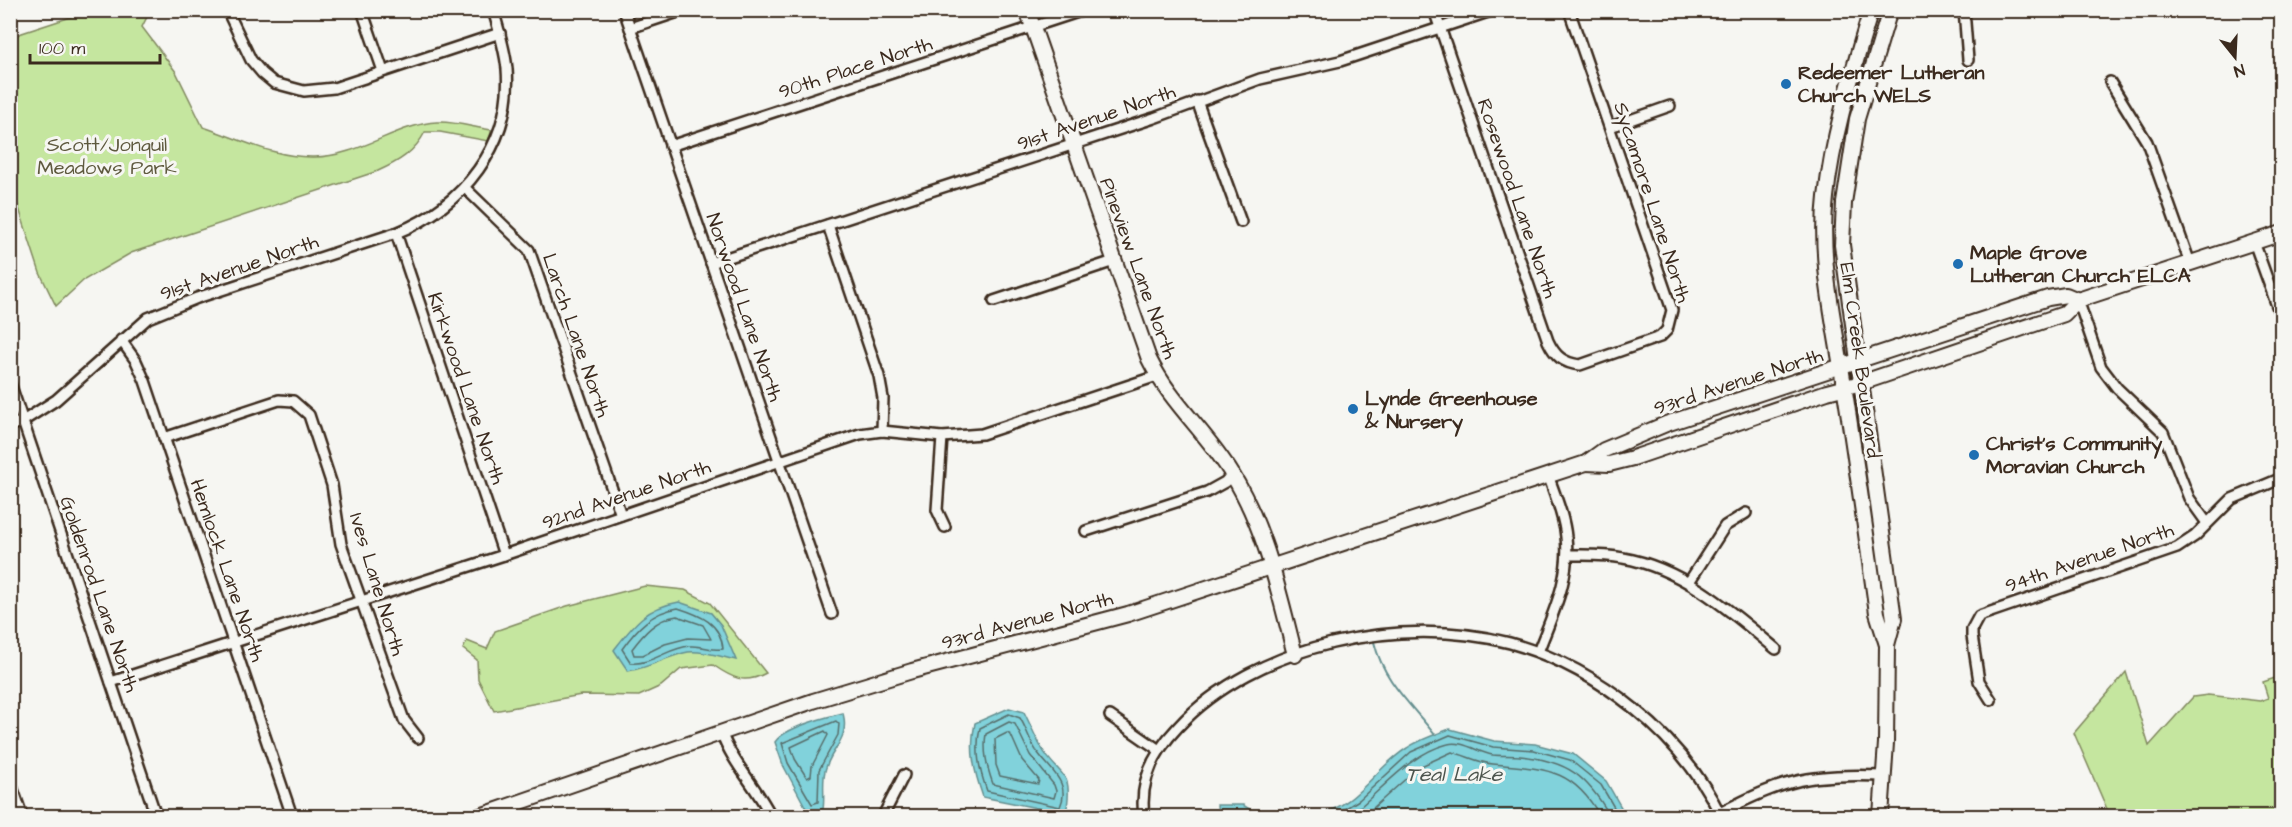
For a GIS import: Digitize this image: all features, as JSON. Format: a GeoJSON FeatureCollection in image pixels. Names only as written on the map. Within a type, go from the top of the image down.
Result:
{"type":"FeatureCollection","features":[{"type":"Feature","properties":{"kind":"street"},"geometry":{"type":"LineString","coordinates":[[227,10],[252,60],[274,83],[304,92],[319,92],[500,33]]}},
{"type":"Feature","properties":{"kind":"street"},"geometry":{"type":"LineString","coordinates":[[362,10],[383,71]]}},
{"type":"Feature","properties":{"kind":"street","name":"91st Avenue North"},"geometry":{"type":"LineString","coordinates":[[10,426],[23,421],[56,400],[148,318],[169,308],[396,233],[436,213],[465,188],[493,145],[503,117],[507,71],[493,10]]}},
{"type":"Feature","properties":{"kind":"street","name":"Norwood Lane North"},"geometry":{"type":"LineString","coordinates":[[624,10],[832,614]]}},
{"type":"Feature","properties":{"kind":"street"},"geometry":{"type":"LineString","coordinates":[[630,28],[684,10]]}},
{"type":"Feature","properties":{"kind":"street","name":"Pineview Lane North"},"geometry":{"type":"LineString","coordinates":[[1028,10],[1114,261],[1157,376],[1232,474],[1259,525],[1295,655]]}},
{"type":"Feature","properties":{"kind":"street","name":"90th Place North"},"geometry":{"type":"LineString","coordinates":[[670,146],[1084,10]]}},
{"type":"Feature","properties":{"kind":"street","name":"Rosewood Lane North"},"geometry":{"type":"LineString","coordinates":[[1434,10],[1551,349],[1558,357],[1569,363],[1580,365],[1596,361]]}},
{"type":"Feature","properties":{"kind":"street","name":"91st Avenue North"},"geometry":{"type":"LineString","coordinates":[[711,263],[1074,145],[1260,79],[1322,66],[1494,10]]}},
{"type":"Feature","properties":{"kind":"street","name":"Sycamore Lane North"},"geometry":{"type":"LineString","coordinates":[[1569,10],[1670,301],[1672,320],[1667,330],[1650,343],[1596,361]]}},
{"type":"Feature","properties":{"kind":"street","name":"Elm Creek Boulevard"},"geometry":{"type":"LineString","coordinates":[[1871,10],[1835,145],[1826,198],[1831,313],[1844,387],[1876,613],[1887,645]]}},
{"type":"Feature","properties":{"kind":"street","name":"Elm Creek Boulevard"},"geometry":{"type":"LineString","coordinates":[[1881,816],[1885,776],[1887,645],[1894,619],[1842,245],[1844,203],[1857,119],[1890,10]]}},
{"type":"Feature","properties":{"kind":"street"},"geometry":{"type":"LineString","coordinates":[[1964,10],[1968,60]]}},
{"type":"Feature","properties":{"kind":"street"},"geometry":{"type":"LineString","coordinates":[[2110,82],[2147,142],[2190,263]]}},
{"type":"Feature","properties":{"kind":"street"},"geometry":{"type":"LineString","coordinates":[[1197,101],[1241,222]]}},
{"type":"Feature","properties":{"kind":"street"},"geometry":{"type":"LineString","coordinates":[[1610,127],[1670,106]]}},
{"type":"Feature","properties":{"kind":"street","name":"Larch Lane North"},"geometry":{"type":"LineString","coordinates":[[465,188],[529,250],[621,515]]}},
{"type":"Feature","properties":{"kind":"street"},"geometry":{"type":"LineString","coordinates":[[828,225],[879,376],[884,398],[882,431]]}},
{"type":"Feature","properties":{"kind":"street","name":"Kirkwood Lane North"},"geometry":{"type":"LineString","coordinates":[[396,233],[504,555]]}},
{"type":"Feature","properties":{"kind":"street","name":"93rd Avenue North"},"geometry":{"type":"LineString","coordinates":[[1586,463],[1610,464],[1633,458],[1861,383],[2064,314],[2078,300],[2282,233]]}},
{"type":"Feature","properties":{"kind":"street"},"geometry":{"type":"LineString","coordinates":[[2254,242],[2282,320]]}},
{"type":"Feature","properties":{"kind":"street"},"geometry":{"type":"LineString","coordinates":[[994,300],[1114,261]]}},
{"type":"Feature","properties":{"kind":"street","name":"93rd Avenue North"},"geometry":{"type":"LineString","coordinates":[[480,816],[848,690],[1099,622],[1272,567],[1586,463],[1604,450],[1666,424],[2048,298],[2066,295],[2078,300]]}},
{"type":"Feature","properties":{"kind":"street"},"geometry":{"type":"LineString","coordinates":[[2078,300],[2101,368],[2108,379],[2163,432],[2189,498],[2207,523]]}},
{"type":"Feature","properties":{"kind":"street","name":"Hemlock Lane North"},"geometry":{"type":"LineString","coordinates":[[121,340],[140,370],[292,816]]}},
{"type":"Feature","properties":{"kind":"street","name":"92nd Avenue North"},"geometry":{"type":"LineString","coordinates":[[111,682],[504,555],[860,434],[882,431],[942,437],[982,435],[1157,376]]}},
{"type":"Feature","properties":{"kind":"street","name":"Goldenrod Lane North"},"geometry":{"type":"LineString","coordinates":[[10,383],[156,816]]}},
{"type":"Feature","properties":{"kind":"street","name":"Ives Lane North"},"geometry":{"type":"LineString","coordinates":[[164,438],[279,400],[299,404],[309,415],[326,467],[341,543],[404,720],[418,738]]}},
{"type":"Feature","properties":{"kind":"street"},"geometry":{"type":"LineString","coordinates":[[942,437],[937,510],[945,527]]}},
{"type":"Feature","properties":{"kind":"street"},"geometry":{"type":"LineString","coordinates":[[1086,531],[1207,492],[1224,482],[1232,474]]}},
{"type":"Feature","properties":{"kind":"street"},"geometry":{"type":"LineString","coordinates":[[1538,652],[1561,593],[1567,555],[1566,536],[1548,475]]}},
{"type":"Feature","properties":{"kind":"street","name":"94th Avenue North"},"geometry":{"type":"LineString","coordinates":[[1991,700],[1979,681],[1972,636],[1974,622],[1979,616],[2177,548],[2195,536],[2232,499],[2282,478]]}},
{"type":"Feature","properties":{"kind":"street"},"geometry":{"type":"LineString","coordinates":[[1689,582],[1725,526],[1746,513]]}},
{"type":"Feature","properties":{"kind":"street"},"geometry":{"type":"LineString","coordinates":[[1567,555],[1622,558],[1658,568],[1689,582],[1776,649]]}},
{"type":"Feature","properties":{"kind":"street"},"geometry":{"type":"LineString","coordinates":[[1144,816],[1144,787],[1159,750],[1191,713],[1218,690],[1237,679],[1295,655],[1361,638],[1426,632],[1483,637],[1538,652],[1595,680],[1652,725],[1678,752],[1720,815],[1771,787],[1794,780],[1817,776],[1885,776]]}},
{"type":"Feature","properties":{"kind":"street"},"geometry":{"type":"LineString","coordinates":[[1110,716],[1159,750]]}},
{"type":"Feature","properties":{"kind":"street"},"geometry":{"type":"LineString","coordinates":[[721,732],[732,758],[753,784],[771,816]]}},
{"type":"Feature","properties":{"kind":"street"},"geometry":{"type":"LineString","coordinates":[[883,816],[904,775]]}},
{"type":"Feature","properties":{"kind":"street"},"geometry":{"type":"LineString","coordinates":[[10,787],[20,816]]}},
{"type":"Feature","properties":{"kind":"green space","name":"Scott/Jonquil Meadows Park"},"geometry":{"type":"Polygon","coordinates":[[[89,11],[150,11],[142,27],[176,72],[203,127],[271,151],[300,156],[330,156],[407,128],[437,122],[492,130],[488,141],[440,132],[425,132],[405,156],[378,171],[131,253],[84,280],[56,306],[40,273],[11,184],[11,41],[19,34],[89,11]]]}},
{"type":"Feature","properties":{"kind":"green space"},"geometry":{"type":"Polygon","coordinates":[[[645,586],[685,590],[710,603],[766,673],[745,679],[732,676],[713,665],[681,669],[661,686],[639,696],[581,695],[494,711],[478,679],[477,660],[463,649],[467,641],[487,649],[495,631],[567,606],[645,586]]]}},
{"type":"Feature","properties":{"kind":"green space"},"geometry":{"type":"Polygon","coordinates":[[[2126,672],[2149,746],[2193,697],[2208,695],[2260,701],[2268,698],[2263,682],[2281,676],[2281,816],[2110,816],[2074,733],[2126,672]]]}},
{"type":"Feature","properties":{"kind":"water"},"geometry":{"type":"Polygon","coordinates":[[[679,602],[711,613],[721,625],[736,660],[706,653],[688,652],[628,671],[614,650],[641,618],[657,608],[679,602]]]}},
{"type":"Feature","properties":{"kind":"water"},"geometry":{"type":"Polygon","coordinates":[[[1009,708],[1024,712],[1041,747],[1064,775],[1068,788],[1066,814],[983,797],[973,760],[972,742],[975,723],[1009,708]]]}},
{"type":"Feature","properties":{"kind":"water"},"geometry":{"type":"Polygon","coordinates":[[[843,713],[842,737],[825,771],[823,809],[807,810],[783,765],[775,742],[796,728],[843,713]]]}},
{"type":"Feature","properties":{"kind":"water","name":"Teal Lake"},"geometry":{"type":"Polygon","coordinates":[[[1450,729],[1494,741],[1535,744],[1573,754],[1606,781],[1626,816],[1314,816],[1343,804],[1407,748],[1450,729]]]}},
{"type":"Feature","properties":{"kind":"water"},"geometry":{"type":"Polygon","coordinates":[[[1217,805],[1243,805],[1261,816],[1218,816],[1217,805]]]}},
{"type":"Feature","properties":{"kind":"waterway"},"geometry":{"type":"LineString","coordinates":[[1374,642],[1378,656],[1391,681],[1435,735]]}},
{"type":"Feature","properties":{"kind":"place","name":"Redeemer Lutheran Church WELS"},"geometry":{"type":"Point","coordinates":[1786,84]}},
{"type":"Feature","properties":{"kind":"place","name":"Maple Grove Lutheran Church ELCA"},"geometry":{"type":"Point","coordinates":[1958,264]}},
{"type":"Feature","properties":{"kind":"place","name":"Lynde Greenhouse & Nursery"},"geometry":{"type":"Point","coordinates":[1353,409]}},
{"type":"Feature","properties":{"kind":"place","name":"Christ's Community Moravian Church"},"geometry":{"type":"Point","coordinates":[1974,455]}}]}
